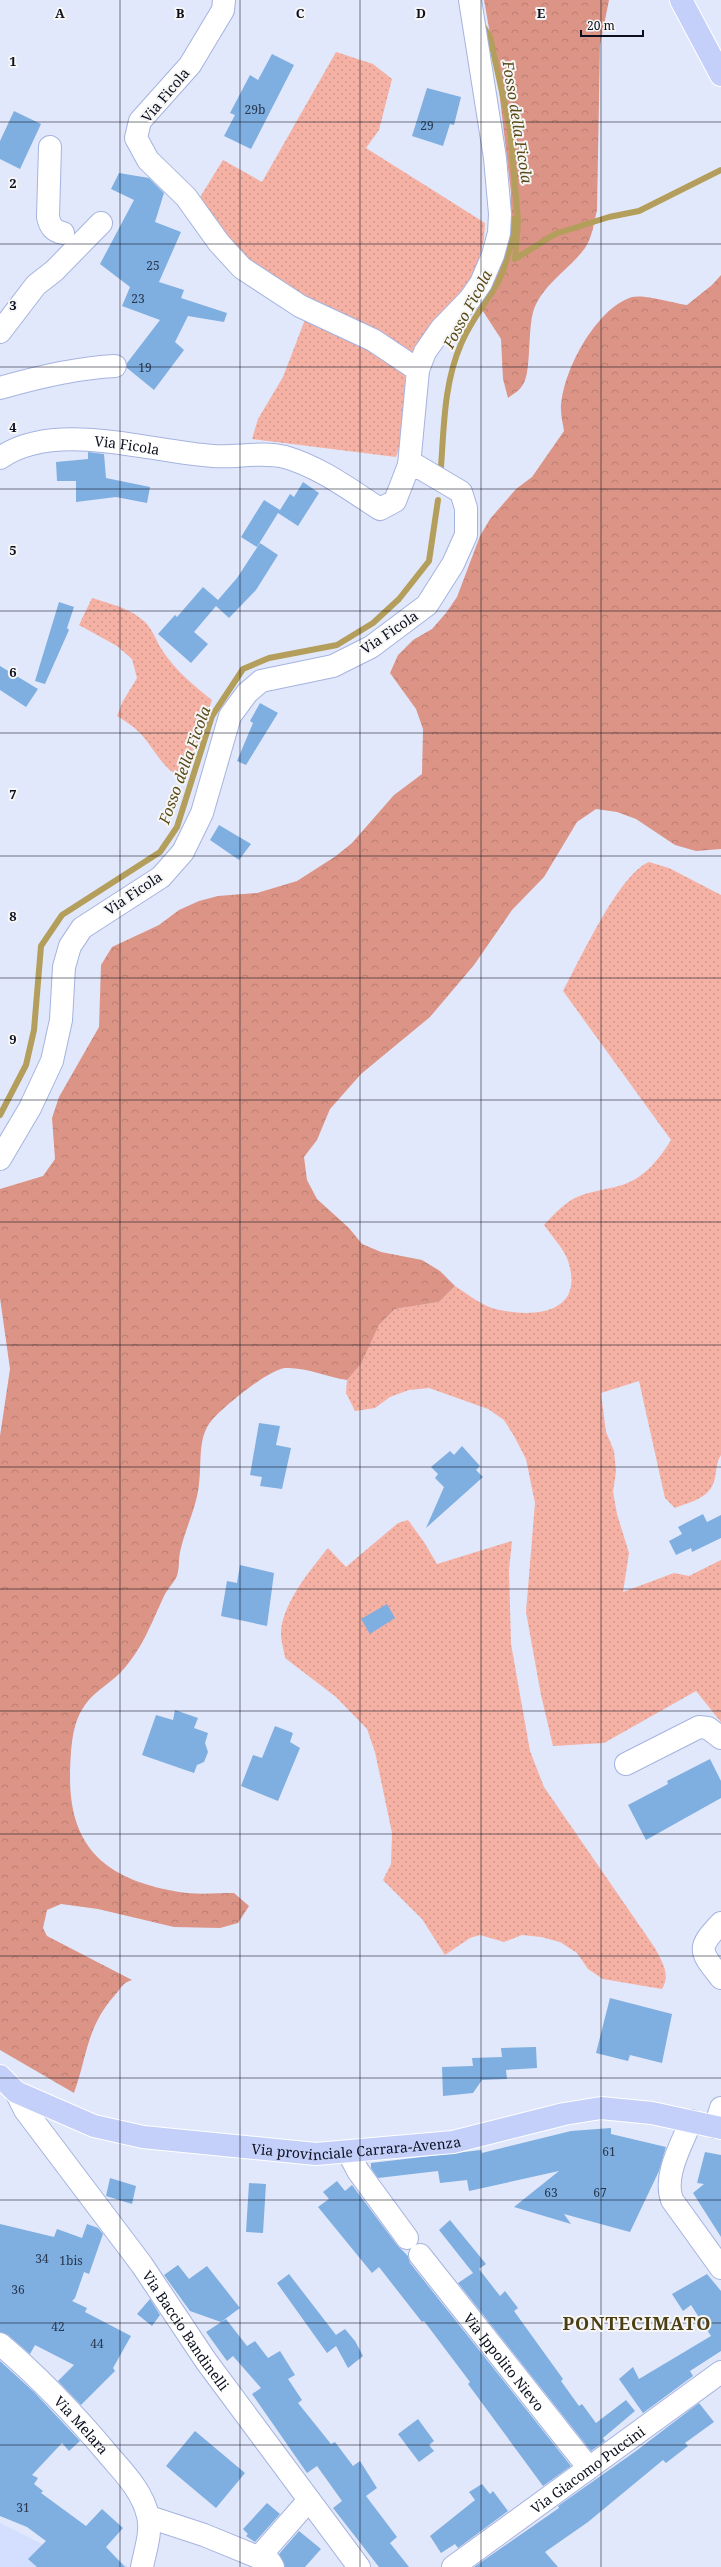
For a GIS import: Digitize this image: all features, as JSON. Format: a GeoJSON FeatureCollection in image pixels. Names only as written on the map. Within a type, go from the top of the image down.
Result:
{"type":"FeatureCollection","features":[{"type":"Feature","properties":{"kind":"main road"},"geometry":{"type":"LineString","coordinates":[[681,0],[721,75]]}},
{"type":"Feature","properties":{"kind":"main road","name":"Via provinciale Carrara-Avenza"},"geometry":{"type":"LineString","coordinates":[[0,2076],[16,2092],[94,2126],[143,2138],[316,2154],[453,2142],[564,2114],[601,2108],[629,2109],[691,2121],[719,2121]]}},
{"type":"Feature","properties":{"kind":"street","name":"Via Ficola"},"geometry":{"type":"LineString","coordinates":[[224,0],[223,10],[190,65],[140,121],[136,138],[148,160],[186,197],[219,243],[242,268],[300,306],[374,340],[418,370]]}},
{"type":"Feature","properties":{"kind":"street"},"geometry":{"type":"LineString","coordinates":[[413,466],[418,370],[425,352],[441,329],[470,300],[481,283],[494,255],[498,233],[500,214],[495,158],[469,2]]}},
{"type":"Feature","properties":{"kind":"street"},"geometry":{"type":"LineString","coordinates":[[50,147],[48,217],[56,232],[63,232]]}},
{"type":"Feature","properties":{"kind":"street"},"geometry":{"type":"LineString","coordinates":[[62,203],[63,245],[68,257]]}},
{"type":"Feature","properties":{"kind":"street"},"geometry":{"type":"LineString","coordinates":[[0,332],[36,285],[68,257],[101,223]]}},
{"type":"Feature","properties":{"kind":"street"},"geometry":{"type":"LineString","coordinates":[[0,388],[39,376],[81,368],[115,366]]}},
{"type":"Feature","properties":{"kind":"street","name":"Via Ficola"},"geometry":{"type":"LineString","coordinates":[[0,458],[10,451],[40,442],[74,438],[179,454],[215,456],[250,454],[284,457],[314,468],[380,509],[394,501],[413,466],[453,486],[461,492],[466,508],[466,536],[454,564],[427,605],[370,647],[333,666],[261,681],[247,693],[230,716],[202,813],[183,852],[161,877],[82,928],[70,946],[64,967],[61,1020],[52,1061],[30,1108],[0,1159]]}},
{"type":"Feature","properties":{"kind":"street"},"geometry":{"type":"LineString","coordinates":[[626,1764],[699,1727],[708,1728],[721,1738]]}},
{"type":"Feature","properties":{"kind":"street"},"geometry":{"type":"LineString","coordinates":[[721,1923],[705,1939],[703,1948],[706,1958],[721,1978]]}},
{"type":"Feature","properties":{"kind":"street","name":"Via Baccio Bandinelli"},"geometry":{"type":"LineString","coordinates":[[16,2092],[25,2110],[142,2265],[206,2361],[359,2567]]}},
{"type":"Feature","properties":{"kind":"street"},"geometry":{"type":"LineString","coordinates":[[691,2121],[671,2174],[669,2191],[672,2200],[721,2268]]}},
{"type":"Feature","properties":{"kind":"street"},"geometry":{"type":"LineString","coordinates":[[348,2152],[358,2171],[407,2238]]}},
{"type":"Feature","properties":{"kind":"street","name":"Via Ippolito Nievo"},"geometry":{"type":"LineString","coordinates":[[420,2255],[588,2467]]}},
{"type":"Feature","properties":{"kind":"street","name":"Via Melara"},"geometry":{"type":"LineString","coordinates":[[0,2344],[32,2371],[76,2416],[137,2488],[149,2517],[149,2533],[142,2567]]}},
{"type":"Feature","properties":{"kind":"street","name":"Via Giacomo Puccini"},"geometry":{"type":"LineString","coordinates":[[453,2567],[588,2467],[721,2372]]}},
{"type":"Feature","properties":{"kind":"street"},"geometry":{"type":"LineString","coordinates":[[149,2517],[204,2535],[266,2562],[309,2500]]}},
{"type":"Feature","properties":{"kind":"shaded area"},"geometry":{"type":"Polygon","coordinates":[[[336,52],[373,64],[392,79],[379,130],[366,148],[485,223],[484,239],[474,277],[411,354],[388,337],[359,321],[295,295],[258,271],[197,202],[223,160],[262,182],[336,52]]]}},
{"type":"Feature","properties":{"kind":"shaded area"},"geometry":{"type":"Polygon","coordinates":[[[306,317],[404,369],[406,401],[404,426],[396,457],[252,439],[258,419],[283,377],[306,317]]]}},
{"type":"Feature","properties":{"kind":"shaded area"},"geometry":{"type":"Polygon","coordinates":[[[92,598],[123,608],[135,614],[144,621],[148,625],[162,650],[179,671],[212,700],[185,779],[171,771],[140,733],[117,716],[123,701],[137,678],[132,659],[117,646],[79,625],[92,598]]]}},
{"type":"Feature","properties":{"kind":"shaded area"},"geometry":{"type":"Polygon","coordinates":[[[649,862],[669,868],[721,895],[721,1455],[717,1463],[716,1474],[710,1490],[700,1498],[675,1508],[665,1498],[639,1381],[601,1393],[606,1432],[614,1451],[616,1471],[613,1492],[617,1514],[629,1553],[623,1592],[674,1573],[689,1576],[721,1560],[721,1722],[696,1691],[604,1743],[553,1746],[541,1695],[526,1612],[535,1503],[526,1459],[514,1436],[504,1420],[488,1409],[429,1388],[409,1390],[390,1397],[375,1408],[355,1411],[346,1393],[347,1380],[361,1364],[379,1325],[395,1309],[439,1302],[455,1286],[487,1306],[507,1311],[523,1313],[538,1312],[552,1308],[563,1302],[570,1291],[571,1277],[567,1258],[544,1225],[571,1200],[587,1193],[625,1184],[639,1177],[657,1160],[671,1140],[563,991],[601,919],[613,900],[625,883],[637,870],[649,862]]]}},
{"type":"Feature","properties":{"kind":"shaded area"},"geometry":{"type":"Polygon","coordinates":[[[408,1520],[424,1542],[437,1564],[512,1541],[509,1570],[511,1644],[530,1751],[544,1787],[655,1948],[663,1963],[666,1973],[665,1984],[662,1989],[603,1979],[588,1969],[577,1953],[560,1942],[541,1937],[522,1935],[504,1942],[480,1935],[470,1938],[445,1955],[422,1919],[383,1880],[391,1864],[392,1833],[375,1752],[367,1729],[336,1697],[285,1658],[281,1634],[282,1623],[291,1600],[298,1588],[328,1548],[346,1567],[398,1523],[408,1520]]]}},
{"type":"Feature","properties":{"kind":"shaded area"},"geometry":{"type":"Polygon","coordinates":[[[0,2523],[40,2543],[53,2553],[74,2525],[128,2567],[0,2567],[0,2523]]]}},
{"type":"Feature","properties":{"kind":"green space"},"geometry":{"type":"Polygon","coordinates":[[[484,0],[609,0],[600,45],[597,210],[592,230],[585,248],[579,256],[544,291],[538,300],[532,317],[525,380],[522,386],[508,398],[503,379],[501,339],[479,305],[508,231],[511,193],[497,73],[484,0]]]}},
{"type":"Feature","properties":{"kind":"green space"},"geometry":{"type":"Polygon","coordinates":[[[721,275],[721,849],[696,851],[675,845],[636,819],[617,812],[596,809],[577,822],[544,877],[512,910],[474,965],[430,1017],[361,1074],[330,1109],[317,1140],[304,1157],[307,1180],[317,1199],[349,1228],[362,1244],[381,1252],[422,1260],[440,1271],[455,1286],[439,1302],[395,1309],[379,1325],[361,1364],[347,1380],[301,1369],[285,1368],[277,1370],[236,1398],[212,1420],[207,1427],[202,1442],[198,1492],[180,1551],[177,1576],[165,1593],[140,1646],[128,1664],[89,1700],[80,1712],[74,1729],[71,1747],[71,1800],[77,1823],[85,1842],[98,1857],[113,1869],[132,1879],[154,1887],[179,1892],[200,1894],[234,1893],[249,1906],[238,1923],[220,1928],[174,1927],[98,1909],[61,1904],[47,1910],[43,1928],[47,1936],[132,1980],[126,1982],[122,1986],[105,2007],[98,2019],[89,2042],[74,2093],[0,2050],[0,1436],[10,1369],[0,1298],[0,1189],[43,1176],[55,1159],[52,1118],[59,1097],[99,1027],[101,965],[112,947],[159,925],[179,910],[199,901],[218,896],[257,893],[297,881],[336,856],[352,843],[394,795],[422,774],[423,729],[416,709],[390,673],[398,655],[413,640],[432,629],[446,613],[457,597],[480,536],[490,519],[516,489],[532,477],[564,431],[561,413],[563,395],[567,378],[583,344],[606,314],[619,303],[637,296],[687,305],[712,285],[721,275]]]}},
{"type":"Feature","properties":{"kind":"building"},"geometry":{"type":"Polygon","coordinates":[[[272,54],[294,65],[251,149],[224,136],[235,115],[230,113],[250,75],[258,80],[272,54]]]}},
{"type":"Feature","properties":{"kind":"building"},"geometry":{"type":"Polygon","coordinates":[[[427,88],[461,97],[454,125],[450,124],[443,146],[412,136],[427,88]]]}},
{"type":"Feature","properties":{"kind":"building"},"geometry":{"type":"Polygon","coordinates":[[[14,111],[41,124],[20,169],[0,159],[0,141],[14,111]]]}},
{"type":"Feature","properties":{"kind":"building"},"geometry":{"type":"Polygon","coordinates":[[[119,173],[149,178],[164,193],[155,222],[181,232],[159,282],[184,290],[181,298],[227,313],[224,322],[188,316],[175,342],[184,350],[154,390],[127,368],[127,363],[160,320],[122,306],[130,287],[100,264],[134,200],[111,189],[119,173]]]}},
{"type":"Feature","properties":{"kind":"building"},"geometry":{"type":"Polygon","coordinates":[[[88,452],[104,454],[106,478],[150,487],[147,503],[116,497],[76,502],[76,481],[57,481],[56,462],[88,459],[88,452]]]}},
{"type":"Feature","properties":{"kind":"building"},"geometry":{"type":"Polygon","coordinates":[[[303,482],[319,493],[298,526],[278,513],[257,547],[241,537],[264,500],[280,510],[290,494],[294,497],[303,482]]]}},
{"type":"Feature","properties":{"kind":"building"},"geometry":{"type":"Polygon","coordinates":[[[260,543],[278,555],[256,590],[229,618],[216,606],[194,632],[208,644],[191,663],[158,634],[175,615],[177,617],[203,587],[218,600],[237,578],[260,543]]]}},
{"type":"Feature","properties":{"kind":"building"},"geometry":{"type":"Polygon","coordinates":[[[59,602],[74,607],[67,628],[69,630],[45,684],[35,681],[59,602]]]}},
{"type":"Feature","properties":{"kind":"building"},"geometry":{"type":"Polygon","coordinates":[[[0,666],[38,689],[26,707],[0,690],[0,666]]]}},
{"type":"Feature","properties":{"kind":"building"},"geometry":{"type":"Polygon","coordinates":[[[260,703],[278,713],[246,765],[237,761],[253,723],[250,721],[260,703]]]}},
{"type":"Feature","properties":{"kind":"building"},"geometry":{"type":"Polygon","coordinates":[[[219,825],[251,844],[239,860],[210,840],[219,825]]]}},
{"type":"Feature","properties":{"kind":"building"},"geometry":{"type":"Polygon","coordinates":[[[259,1423],[280,1426],[276,1445],[291,1448],[282,1489],[260,1486],[262,1477],[250,1475],[259,1423]]]}},
{"type":"Feature","properties":{"kind":"building"},"geometry":{"type":"Polygon","coordinates":[[[462,1446],[480,1466],[476,1470],[483,1477],[426,1528],[444,1487],[435,1478],[438,1474],[431,1467],[450,1451],[454,1455],[462,1446]]]}},
{"type":"Feature","properties":{"kind":"building"},"geometry":{"type":"Polygon","coordinates":[[[703,1514],[707,1522],[721,1515],[721,1538],[692,1552],[691,1548],[676,1555],[669,1541],[682,1534],[678,1527],[703,1514]]]}},
{"type":"Feature","properties":{"kind":"building"},"geometry":{"type":"Polygon","coordinates":[[[240,1565],[274,1573],[267,1626],[221,1616],[227,1581],[237,1583],[240,1565]]]}},
{"type":"Feature","properties":{"kind":"building"},"geometry":{"type":"Polygon","coordinates":[[[387,1604],[395,1618],[370,1634],[361,1619],[387,1604]]]}},
{"type":"Feature","properties":{"kind":"building"},"geometry":{"type":"Polygon","coordinates":[[[175,1710],[198,1718],[194,1728],[208,1733],[205,1743],[208,1752],[204,1762],[197,1765],[194,1773],[142,1755],[156,1715],[173,1720],[175,1710]]]}},
{"type":"Feature","properties":{"kind":"building"},"geometry":{"type":"Polygon","coordinates":[[[275,1726],[293,1733],[290,1742],[300,1748],[278,1801],[241,1786],[253,1755],[262,1758],[275,1726]]]}},
{"type":"Feature","properties":{"kind":"building"},"geometry":{"type":"Polygon","coordinates":[[[710,1759],[721,1781],[721,1798],[646,1840],[628,1805],[668,1784],[667,1781],[710,1759]]]}},
{"type":"Feature","properties":{"kind":"building"},"geometry":{"type":"Polygon","coordinates":[[[610,1998],[672,2014],[662,2063],[630,2055],[628,2061],[596,2053],[610,1998]]]}},
{"type":"Feature","properties":{"kind":"building"},"geometry":{"type":"Polygon","coordinates":[[[536,2047],[537,2068],[506,2070],[507,2079],[482,2080],[473,2093],[443,2096],[442,2067],[473,2066],[472,2058],[502,2057],[501,2048],[536,2047]]]}},
{"type":"Feature","properties":{"kind":"building"},"geometry":{"type":"Polygon","coordinates":[[[611,2128],[611,2134],[666,2147],[659,2171],[630,2232],[564,2214],[571,2224],[514,2207],[559,2171],[469,2191],[467,2180],[440,2183],[438,2171],[378,2178],[371,2168],[371,2163],[481,2150],[482,2153],[571,2131],[611,2128]]]}},
{"type":"Feature","properties":{"kind":"building"},"geometry":{"type":"Polygon","coordinates":[[[705,2152],[721,2155],[721,2237],[693,2193],[704,2184],[697,2183],[705,2152]]]}},
{"type":"Feature","properties":{"kind":"building"},"geometry":{"type":"Polygon","coordinates":[[[110,2178],[136,2186],[132,2204],[106,2196],[110,2178]]]}},
{"type":"Feature","properties":{"kind":"building"},"geometry":{"type":"Polygon","coordinates":[[[337,2181],[345,2191],[352,2185],[397,2245],[408,2256],[410,2263],[571,2466],[543,2486],[468,2384],[470,2382],[424,2321],[422,2322],[379,2267],[372,2273],[318,2207],[329,2199],[323,2192],[337,2181]]]}},
{"type":"Feature","properties":{"kind":"building"},"geometry":{"type":"Polygon","coordinates":[[[249,2183],[266,2184],[263,2233],[246,2232],[249,2183]]]}},
{"type":"Feature","properties":{"kind":"building"},"geometry":{"type":"Polygon","coordinates":[[[450,2220],[486,2264],[479,2269],[500,2296],[505,2291],[518,2308],[514,2311],[563,2379],[561,2381],[579,2406],[582,2404],[596,2423],[626,2400],[635,2411],[603,2438],[605,2441],[591,2451],[458,2283],[473,2273],[439,2230],[450,2220]]]}},
{"type":"Feature","properties":{"kind":"building"},"geometry":{"type":"Polygon","coordinates":[[[0,2224],[54,2237],[57,2229],[82,2238],[87,2224],[98,2228],[103,2234],[89,2274],[84,2272],[75,2298],[72,2301],[87,2308],[85,2312],[131,2336],[113,2368],[115,2371],[81,2405],[58,2381],[74,2365],[35,2345],[30,2354],[8,2335],[0,2332],[0,2224]]]}},
{"type":"Feature","properties":{"kind":"building"},"geometry":{"type":"Polygon","coordinates":[[[178,2265],[189,2279],[207,2266],[240,2308],[221,2322],[190,2311],[164,2275],[178,2265]]]}},
{"type":"Feature","properties":{"kind":"building"},"geometry":{"type":"Polygon","coordinates":[[[289,2274],[336,2335],[345,2329],[355,2341],[363,2356],[348,2368],[336,2346],[327,2353],[277,2283],[289,2274]]]}},
{"type":"Feature","properties":{"kind":"building"},"geometry":{"type":"Polygon","coordinates":[[[707,2274],[721,2291],[721,2351],[690,2371],[693,2376],[643,2413],[619,2379],[633,2367],[639,2379],[711,2336],[691,2305],[683,2311],[672,2294],[707,2274]]]}},
{"type":"Feature","properties":{"kind":"building"},"geometry":{"type":"Polygon","coordinates":[[[150,2299],[160,2315],[152,2326],[137,2314],[150,2299]]]}},
{"type":"Feature","properties":{"kind":"building"},"geometry":{"type":"Polygon","coordinates":[[[226,2319],[247,2346],[255,2341],[268,2358],[280,2351],[295,2375],[288,2379],[302,2400],[298,2403],[331,2444],[335,2442],[353,2466],[360,2461],[377,2488],[366,2496],[397,2537],[390,2543],[409,2567],[379,2567],[333,2508],[342,2501],[317,2466],[307,2473],[252,2394],[261,2388],[233,2356],[227,2361],[206,2332],[226,2319]]]}},
{"type":"Feature","properties":{"kind":"building"},"geometry":{"type":"Polygon","coordinates":[[[0,2361],[34,2392],[80,2441],[69,2451],[62,2443],[32,2475],[38,2478],[34,2484],[43,2491],[41,2493],[86,2526],[102,2509],[123,2528],[106,2547],[125,2567],[37,2567],[28,2559],[46,2541],[27,2527],[0,2516],[0,2361]]]}},
{"type":"Feature","properties":{"kind":"building"},"geometry":{"type":"Polygon","coordinates":[[[699,2403],[714,2422],[685,2443],[688,2446],[666,2463],[663,2460],[588,2522],[545,2552],[558,2567],[474,2567],[559,2508],[558,2506],[636,2451],[699,2403]]]}},
{"type":"Feature","properties":{"kind":"building"},"geometry":{"type":"Polygon","coordinates":[[[418,2419],[434,2441],[429,2445],[434,2451],[419,2462],[398,2434],[418,2419]]]}},
{"type":"Feature","properties":{"kind":"building"},"geometry":{"type":"Polygon","coordinates":[[[195,2431],[245,2473],[216,2508],[166,2466],[195,2431]]]}},
{"type":"Feature","properties":{"kind":"building"},"geometry":{"type":"Polygon","coordinates":[[[482,2484],[490,2494],[493,2491],[508,2511],[458,2548],[455,2544],[441,2553],[430,2536],[475,2500],[469,2492],[482,2484]]]}},
{"type":"Feature","properties":{"kind":"building"},"geometry":{"type":"Polygon","coordinates":[[[267,2503],[280,2514],[255,2542],[246,2536],[248,2534],[243,2529],[267,2503]]]}},
{"type":"Feature","properties":{"kind":"building"},"geometry":{"type":"Polygon","coordinates":[[[299,2531],[321,2549],[305,2567],[285,2567],[279,2554],[299,2531]]]}},
{"type":"Feature","properties":{"kind":"waterway","name":"Fosso della Ficola"},"geometry":{"type":"LineString","coordinates":[[482,24],[490,37],[510,128],[518,221],[515,259]]}},
{"type":"Feature","properties":{"kind":"waterway"},"geometry":{"type":"LineString","coordinates":[[515,259],[555,234],[609,217],[639,211],[721,170]]}},
{"type":"Feature","properties":{"kind":"waterway","name":"Fosso Ficola"},"geometry":{"type":"LineString","coordinates":[[441,467],[444,420],[448,389],[455,359],[469,328],[501,276],[512,236],[514,219]]}},
{"type":"Feature","properties":{"kind":"waterway","name":"Fosso della Ficola"},"geometry":{"type":"LineString","coordinates":[[0,1115],[26,1065],[34,1030],[41,946],[62,915],[160,852],[177,827],[212,716],[243,669],[269,658],[337,645],[373,623],[399,599],[429,561],[438,500]]}},
{"type":"Feature","properties":{"kind":"district","name":"PONTECIMATO"},"geometry":{"type":"Point","coordinates":[637,2323]}}]}
